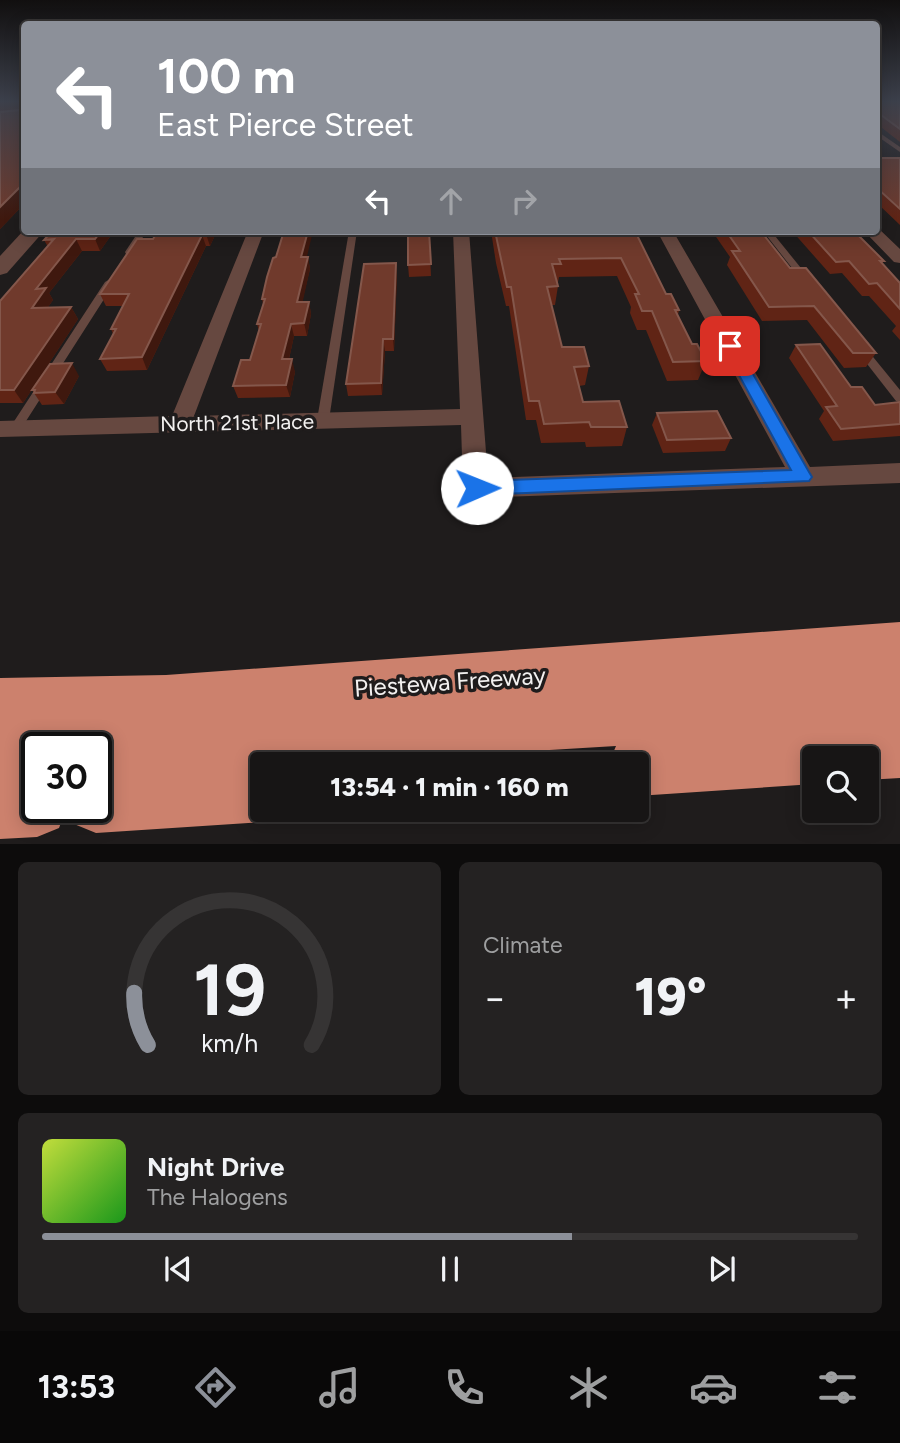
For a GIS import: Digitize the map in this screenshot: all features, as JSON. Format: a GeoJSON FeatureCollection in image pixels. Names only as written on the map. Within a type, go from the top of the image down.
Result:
{"type":"FeatureCollection","features":[{"type":"Feature","properties":{"kind":"highway","name":"Piestewa Freeway"},"geometry":{"type":"LineString","coordinates":[[0,706],[166,703],[900,648]]}},
{"type":"Feature","properties":{"kind":"highway"},"geometry":{"type":"LineString","coordinates":[[112,747],[900,701]]}},
{"type":"Feature","properties":{"kind":"highway"},"geometry":{"type":"LineString","coordinates":[[649,765],[900,749]]}},
{"type":"Feature","properties":{"kind":"highway"},"geometry":{"type":"LineString","coordinates":[[0,754],[21,753]]}},
{"type":"Feature","properties":{"kind":"highway"},"geometry":{"type":"LineString","coordinates":[[112,801],[250,792]]}},
{"type":"Feature","properties":{"kind":"highway"},"geometry":{"type":"LineString","coordinates":[[0,808],[21,807]]}},
{"type":"Feature","properties":{"kind":"street"},"geometry":{"type":"LineString","coordinates":[[3,263],[30,235]]}},
{"type":"Feature","properties":{"kind":"street"},"geometry":{"type":"LineString","coordinates":[[180,424],[254,235]]}},
{"type":"Feature","properties":{"kind":"street"},"geometry":{"type":"LineString","coordinates":[[461,235],[477,488],[900,473]]}},
{"type":"Feature","properties":{"kind":"street"},"geometry":{"type":"LineString","coordinates":[[667,235],[803,477]]}},
{"type":"Feature","properties":{"kind":"street"},"geometry":{"type":"LineString","coordinates":[[876,235],[900,258]]}},
{"type":"Feature","properties":{"kind":"street","name":"North 21st Place"},"geometry":{"type":"LineString","coordinates":[[8,429],[473,417]]}},
{"type":"Feature","properties":{"kind":"lane"},"geometry":{"type":"LineString","coordinates":[[120,266],[140,235]]}},
{"type":"Feature","properties":{"kind":"lane"},"geometry":{"type":"LineString","coordinates":[[323,420],[352,235]]}},
{"type":"Feature","properties":{"kind":"lane"},"geometry":{"type":"LineString","coordinates":[[770,235],[813,288]]}},
{"type":"Feature","properties":{"kind":"lane"},"geometry":{"type":"LineString","coordinates":[[8,429],[113,277]]}},
{"type":"Feature","properties":{"kind":"lane"},"geometry":{"type":"LineString","coordinates":[[852,338],[900,398]]}},
{"type":"Feature","properties":{"kind":"building"},"geometry":{"type":"Polygon","coordinates":[[[0,140],[21,140],[21,186],[0,207],[0,140]]]}},
{"type":"Feature","properties":{"kind":"building"},"geometry":{"type":"Polygon","coordinates":[[[880,158],[900,158],[900,209],[880,191],[880,158]]]}},
{"type":"Feature","properties":{"kind":"building"},"geometry":{"type":"Polygon","coordinates":[[[48,235],[98,235],[95,239],[76,239],[36,289],[46,288],[32,308],[71,307],[14,390],[0,390],[0,301],[54,239],[44,240],[48,235]]]}},
{"type":"Feature","properties":{"kind":"building"},"geometry":{"type":"Polygon","coordinates":[[[156,235],[202,235],[142,357],[100,359],[116,329],[111,329],[129,294],[100,294],[137,239],[153,239],[156,235]]]}},
{"type":"Feature","properties":{"kind":"building"},"geometry":{"type":"Polygon","coordinates":[[[283,235],[307,235],[301,257],[308,257],[297,302],[309,302],[304,323],[291,324],[282,359],[292,359],[286,385],[233,386],[241,360],[250,360],[261,324],[257,324],[265,299],[262,299],[267,277],[273,258],[276,257],[283,235]]]}},
{"type":"Feature","properties":{"kind":"building"},"geometry":{"type":"Polygon","coordinates":[[[408,235],[429,235],[431,264],[408,265],[408,235]]]}},
{"type":"Feature","properties":{"kind":"building"},"geometry":{"type":"Polygon","coordinates":[[[496,235],[637,235],[666,294],[671,294],[679,310],[675,310],[692,344],[697,344],[706,361],[673,362],[652,311],[642,311],[635,294],[639,294],[621,258],[559,259],[561,264],[552,264],[558,286],[547,287],[562,347],[584,347],[589,366],[574,367],[583,402],[619,401],[627,427],[591,427],[589,422],[544,424],[539,401],[529,401],[511,287],[507,287],[496,235]]]}},
{"type":"Feature","properties":{"kind":"building"},"geometry":{"type":"Polygon","coordinates":[[[729,235],[764,235],[790,268],[806,268],[876,353],[853,353],[814,306],[769,307],[732,251],[740,251],[729,235]]]}},
{"type":"Feature","properties":{"kind":"building"},"geometry":{"type":"Polygon","coordinates":[[[812,235],[858,235],[884,261],[880,261],[900,283],[900,309],[877,283],[869,284],[849,261],[836,262],[812,235]]]}},
{"type":"Feature","properties":{"kind":"building"},"geometry":{"type":"Polygon","coordinates":[[[396,263],[393,339],[383,339],[381,383],[346,384],[364,264],[396,263]]]}},
{"type":"Feature","properties":{"kind":"building"},"geometry":{"type":"Polygon","coordinates":[[[820,344],[851,387],[862,387],[875,405],[900,402],[900,424],[841,429],[826,407],[837,406],[796,345],[820,344]]]}},
{"type":"Feature","properties":{"kind":"building"},"geometry":{"type":"Polygon","coordinates":[[[72,363],[55,392],[34,393],[35,390],[32,390],[50,364],[72,363]]]}},
{"type":"Feature","properties":{"kind":"building"},"geometry":{"type":"Polygon","coordinates":[[[717,411],[731,438],[667,440],[657,413],[717,411]]]}},
{"type":"Feature","properties":{"kind":"route"},"geometry":{"type":"LineString","coordinates":[[477,488],[803,477],[730,346]]}}]}
